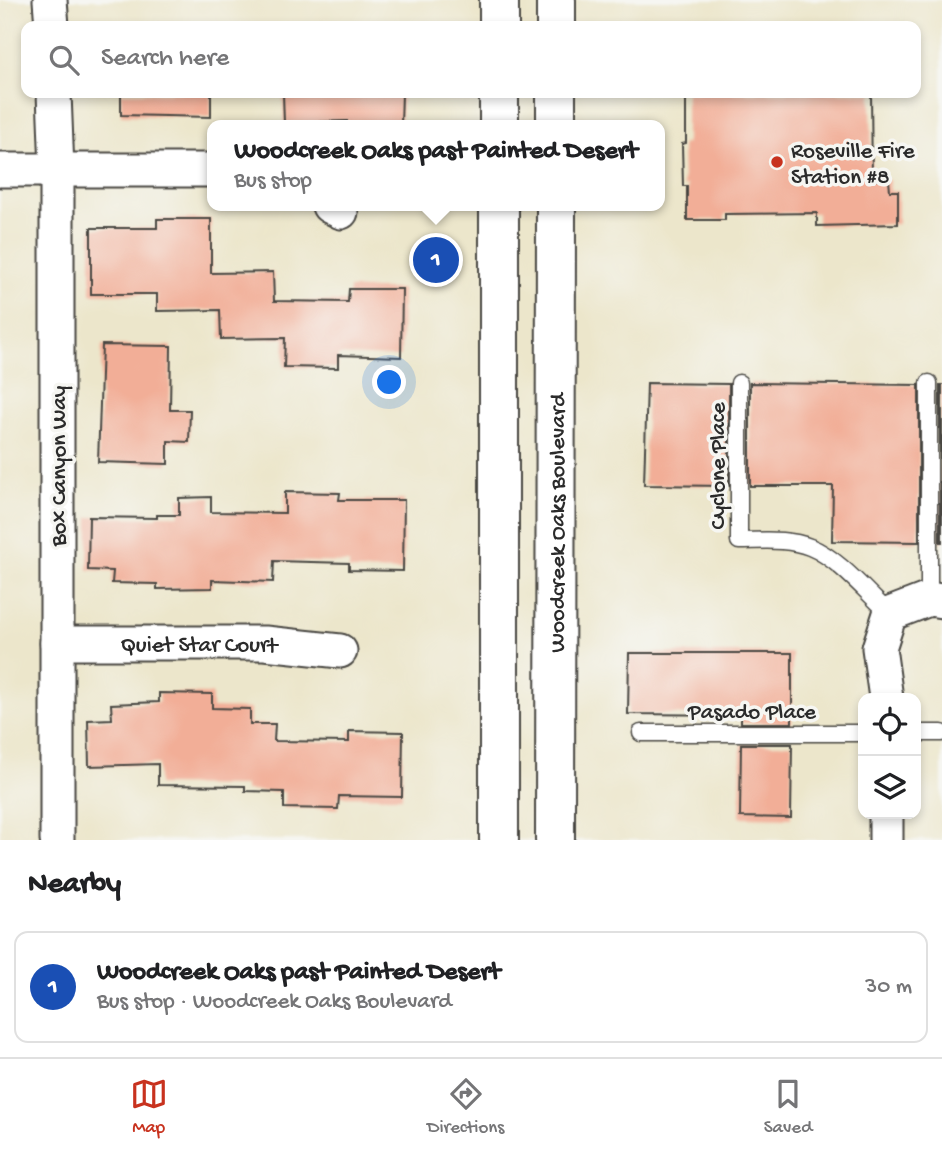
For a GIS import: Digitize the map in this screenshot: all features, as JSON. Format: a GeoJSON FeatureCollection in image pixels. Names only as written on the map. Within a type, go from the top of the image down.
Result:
{"type":"FeatureCollection","features":[{"type":"Feature","properties":{"kind":"main road"},"geometry":{"type":"LineString","coordinates":[[499,0],[499,21]]}},
{"type":"Feature","properties":{"kind":"main road"},"geometry":{"type":"LineString","coordinates":[[556,0],[556,21]]}},
{"type":"Feature","properties":{"kind":"main road"},"geometry":{"type":"LineString","coordinates":[[499,98],[499,120]]}},
{"type":"Feature","properties":{"kind":"main road"},"geometry":{"type":"LineString","coordinates":[[556,98],[556,120]]}},
{"type":"Feature","properties":{"kind":"main road"},"geometry":{"type":"LineString","coordinates":[[499,211],[499,840]]}},
{"type":"Feature","properties":{"kind":"main road","name":"Woodcreek Oaks Boulevard"},"geometry":{"type":"LineString","coordinates":[[555,840],[556,211]]}},
{"type":"Feature","properties":{"kind":"street"},"geometry":{"type":"LineString","coordinates":[[50,0],[51,21]]}},
{"type":"Feature","properties":{"kind":"street","name":"Box Canyon Way"},"geometry":{"type":"LineString","coordinates":[[54,98],[57,170],[57,840]]}},
{"type":"Feature","properties":{"kind":"street"},"geometry":{"type":"LineString","coordinates":[[0,170],[207,170]]}},
{"type":"Feature","properties":{"kind":"street"},"geometry":{"type":"LineString","coordinates":[[885,693],[879,648],[890,614],[936,600]]}},
{"type":"Feature","properties":{"kind":"street","name":"Quiet Star Court"},"geometry":{"type":"LineString","coordinates":[[57,643],[265,643],[340,650]]}},
{"type":"Feature","properties":{"kind":"street"},"geometry":{"type":"LineString","coordinates":[[886,819],[886,840]]}},
{"type":"Feature","properties":{"kind":"lane","name":"Cyclone Place"},"geometry":{"type":"LineString","coordinates":[[739,383],[739,541],[784,541],[808,546],[825,555],[890,614]]}},
{"type":"Feature","properties":{"kind":"lane"},"geometry":{"type":"LineString","coordinates":[[929,383],[936,600]]}},
{"type":"Feature","properties":{"kind":"lane","name":"Pasado Place"},"geometry":{"type":"LineString","coordinates":[[641,733],[858,733]]}},
{"type":"Feature","properties":{"kind":"lane"},"geometry":{"type":"LineString","coordinates":[[921,733],[942,733]]}},
{"type":"Feature","properties":{"kind":"building"},"geometry":{"type":"Polygon","coordinates":[[[121,98],[211,98],[211,117],[121,115],[121,98]]]}},
{"type":"Feature","properties":{"kind":"building"},"geometry":{"type":"Polygon","coordinates":[[[283,98],[402,98],[401,120],[284,120],[283,98]]]}},
{"type":"Feature","properties":{"kind":"building","name":"Roseville Fire Station #8"},"geometry":{"type":"Polygon","coordinates":[[[686,98],[871,98],[872,180],[889,180],[890,191],[898,191],[898,224],[817,226],[817,213],[725,214],[725,220],[687,220],[687,186],[683,186],[682,144],[686,143],[686,98]]]}},
{"type":"Feature","properties":{"kind":"building"},"geometry":{"type":"Polygon","coordinates":[[[157,219],[211,219],[211,273],[273,272],[274,301],[348,302],[349,289],[402,289],[401,357],[338,355],[338,368],[284,367],[285,338],[221,339],[220,310],[157,311],[157,294],[91,294],[91,228],[157,228],[157,219]]]}},
{"type":"Feature","properties":{"kind":"building"},"geometry":{"type":"Polygon","coordinates":[[[102,345],[171,346],[170,410],[190,410],[189,442],[168,441],[168,464],[98,462],[102,345]]]}},
{"type":"Feature","properties":{"kind":"building"},"geometry":{"type":"Polygon","coordinates":[[[647,383],[729,384],[729,486],[644,485],[647,383]]]}},
{"type":"Feature","properties":{"kind":"building"},"geometry":{"type":"Polygon","coordinates":[[[750,383],[919,385],[919,542],[832,541],[833,486],[750,486],[750,383]]]}},
{"type":"Feature","properties":{"kind":"building"},"geometry":{"type":"Polygon","coordinates":[[[942,385],[942,542],[940,542],[942,385]]]}},
{"type":"Feature","properties":{"kind":"building"},"geometry":{"type":"Polygon","coordinates":[[[285,492],[340,493],[339,500],[404,500],[403,571],[349,570],[349,563],[274,561],[273,582],[212,580],[212,588],[157,589],[157,584],[112,583],[113,571],[88,570],[89,517],[157,518],[157,515],[179,515],[179,498],[211,497],[211,512],[285,513],[285,492]]]}},
{"type":"Feature","properties":{"kind":"building"},"geometry":{"type":"Polygon","coordinates":[[[629,653],[792,653],[792,723],[741,723],[741,715],[628,714],[629,653]]]}},
{"type":"Feature","properties":{"kind":"building"},"geometry":{"type":"Polygon","coordinates":[[[159,693],[212,694],[212,708],[250,709],[250,724],[275,724],[274,741],[349,742],[349,731],[403,732],[402,797],[339,796],[338,809],[284,808],[284,792],[245,791],[245,786],[158,785],[158,764],[89,766],[88,720],[112,719],[111,704],[159,702],[159,693]]]}},
{"type":"Feature","properties":{"kind":"building"},"geometry":{"type":"Polygon","coordinates":[[[741,744],[792,744],[791,818],[740,817],[741,744]]]}},
{"type":"Feature","properties":{"kind":"place","name":"Roseville Fire Station #8"},"geometry":{"type":"Point","coordinates":[777,162]}},
{"type":"Feature","properties":{"kind":"place","name":"Woodcreek Oaks past Painted Desert"},"geometry":{"type":"Point","coordinates":[436,260]}}]}
